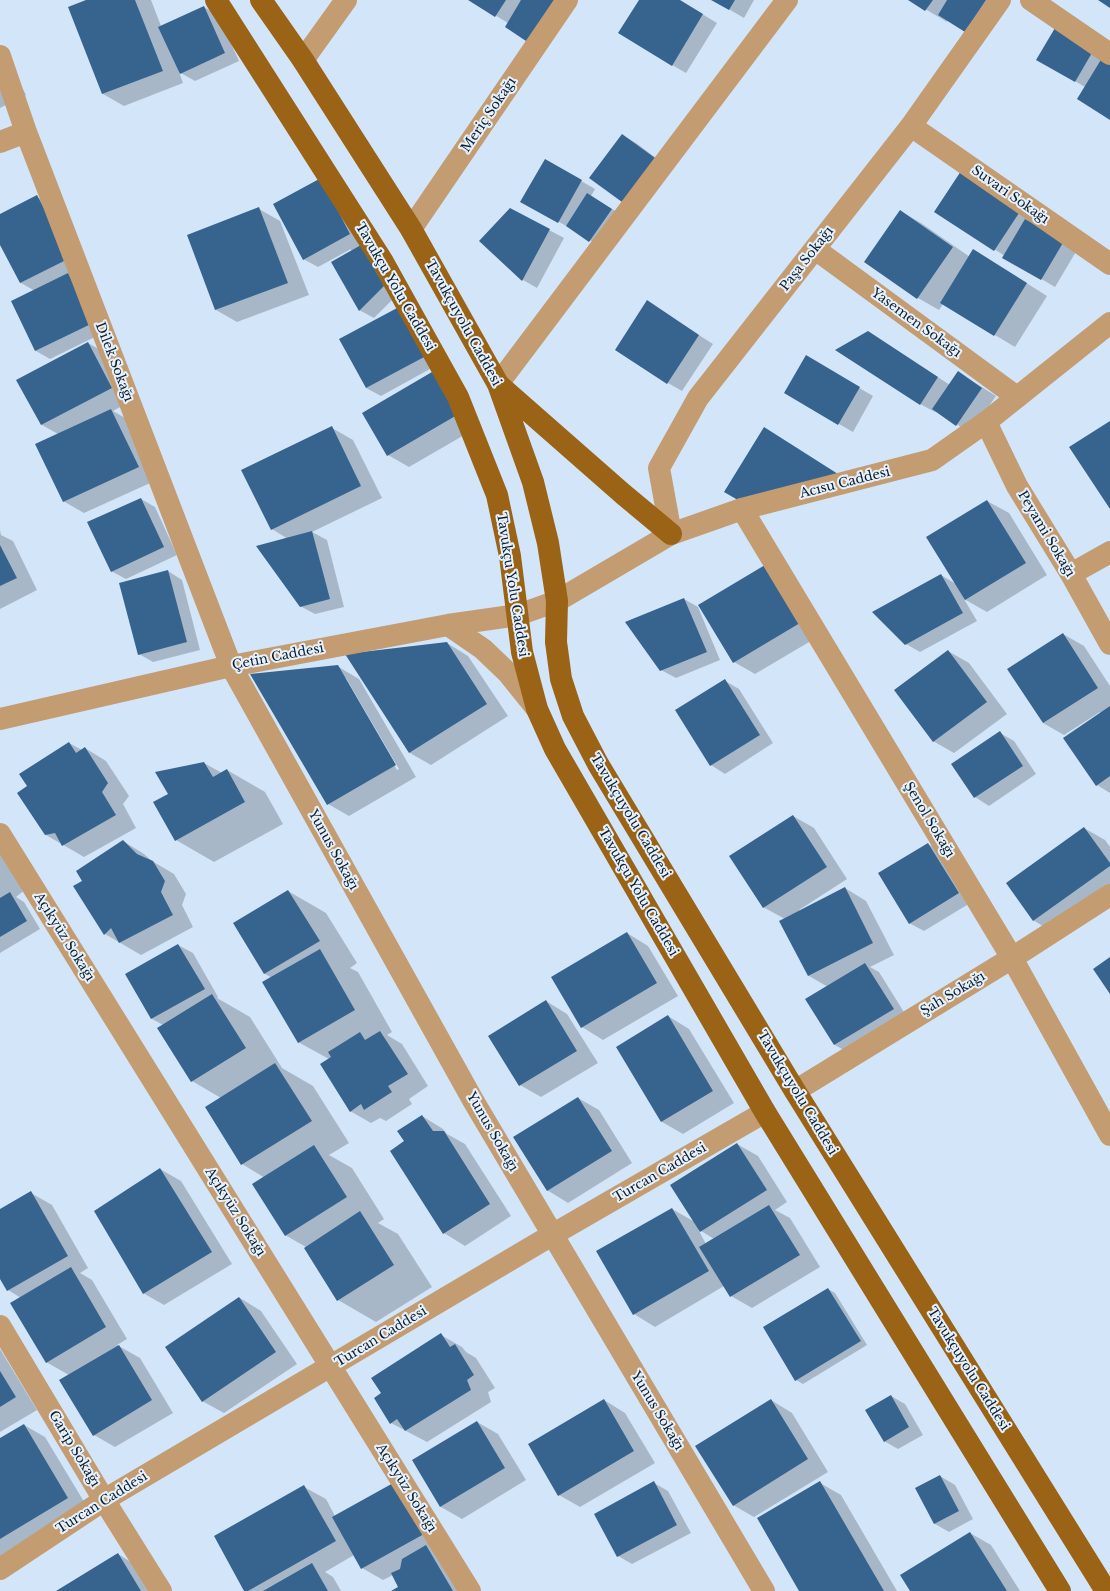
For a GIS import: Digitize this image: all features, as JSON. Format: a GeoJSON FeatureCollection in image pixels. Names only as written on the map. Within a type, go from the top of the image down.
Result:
{"type":"FeatureCollection","features":[{"type":"Feature","properties":{"kind":"main road","name":"Tavukçu Yolu Caddesi"},"geometry":{"type":"LineString","coordinates":[[216,0],[383,262],[458,397],[497,495],[510,556],[522,652],[537,708],[555,749],[765,1112]]}},
{"type":"Feature","properties":{"kind":"main road","name":"Tavukçuyolu Caddesi"},"geometry":{"type":"LineString","coordinates":[[261,0],[303,60],[411,229],[498,384],[533,482],[548,543],[557,601],[556,642],[561,679],[573,716],[598,764],[795,1091],[1106,1591]]}},
{"type":"Feature","properties":{"kind":"main road"},"geometry":{"type":"LineString","coordinates":[[498,384],[622,494],[671,534]]}},
{"type":"Feature","properties":{"kind":"main road"},"geometry":{"type":"LineString","coordinates":[[765,1112],[1060,1591]]}},
{"type":"Feature","properties":{"kind":"street"},"geometry":{"type":"LineString","coordinates":[[303,60],[346,0]]}},
{"type":"Feature","properties":{"kind":"street","name":"Meriç Sokağı"},"geometry":{"type":"LineString","coordinates":[[411,229],[567,0]]}},
{"type":"Feature","properties":{"kind":"street"},"geometry":{"type":"LineString","coordinates":[[498,384],[787,0]]}},
{"type":"Feature","properties":{"kind":"street","name":"Paşa Sokağı"},"geometry":{"type":"LineString","coordinates":[[671,534],[659,468],[698,398],[910,126],[1000,0]]}},
{"type":"Feature","properties":{"kind":"street"},"geometry":{"type":"LineString","coordinates":[[1031,0],[1110,54]]}},
{"type":"Feature","properties":{"kind":"street","name":"Dilek Sokağı"},"geometry":{"type":"LineString","coordinates":[[0,56],[26,132],[231,666]]}},
{"type":"Feature","properties":{"kind":"street","name":"Suvari Sokağı"},"geometry":{"type":"LineString","coordinates":[[910,126],[1110,264]]}},
{"type":"Feature","properties":{"kind":"street"},"geometry":{"type":"LineString","coordinates":[[0,142],[26,132]]}},
{"type":"Feature","properties":{"kind":"street","name":"Yasemen Sokağı"},"geometry":{"type":"LineString","coordinates":[[815,249],[1017,397]]}},
{"type":"Feature","properties":{"kind":"street","name":"Acısu Caddesi"},"geometry":{"type":"LineString","coordinates":[[557,601],[671,534],[742,509],[932,460],[986,422],[1110,323]]}},
{"type":"Feature","properties":{"kind":"street","name":"Peyami Sokağı"},"geometry":{"type":"LineString","coordinates":[[986,422],[1017,486],[1071,574],[1110,644]]}},
{"type":"Feature","properties":{"kind":"street","name":"Şenol Sokağı"},"geometry":{"type":"LineString","coordinates":[[742,509],[1012,958],[1110,1135]]}},
{"type":"Feature","properties":{"kind":"street"},"geometry":{"type":"LineString","coordinates":[[1071,574],[1110,552]]}},
{"type":"Feature","properties":{"kind":"street","name":"Çetin Caddesi"},"geometry":{"type":"LineString","coordinates":[[0,719],[231,666],[448,625],[518,615],[557,601]]}},
{"type":"Feature","properties":{"kind":"street"},"geometry":{"type":"LineString","coordinates":[[448,625],[483,649],[508,673],[537,708]]}},
{"type":"Feature","properties":{"kind":"street","name":"Yunus Sokağı"},"geometry":{"type":"LineString","coordinates":[[231,666],[466,1088],[764,1591]]}},
{"type":"Feature","properties":{"kind":"street","name":"Açıkyüz Sokağı"},"geometry":{"type":"LineString","coordinates":[[0,834],[470,1591]]}},
{"type":"Feature","properties":{"kind":"street","name":"Şah Sokağı"},"geometry":{"type":"LineString","coordinates":[[795,1091],[1012,958],[1110,895]]}},
{"type":"Feature","properties":{"kind":"street","name":"Turcan Caddesi"},"geometry":{"type":"LineString","coordinates":[[0,1569],[104,1500],[552,1235],[765,1112]]}},
{"type":"Feature","properties":{"kind":"street","name":"Garip Sokağı"},"geometry":{"type":"LineString","coordinates":[[0,1326],[104,1500],[161,1591]]}},
{"type":"Feature","properties":{"kind":"building"},"geometry":{"type":"Polygon","coordinates":[[[86,0],[135,0],[163,71],[102,94],[68,7],[86,0]]]}},
{"type":"Feature","properties":{"kind":"building"},"geometry":{"type":"Polygon","coordinates":[[[468,0],[506,0],[495,17],[468,0]]]}},
{"type":"Feature","properties":{"kind":"building"},"geometry":{"type":"Polygon","coordinates":[[[521,0],[556,0],[529,43],[505,27],[521,0]]]}},
{"type":"Feature","properties":{"kind":"building"},"geometry":{"type":"Polygon","coordinates":[[[639,0],[680,0],[703,14],[672,66],[618,33],[639,0]]]}},
{"type":"Feature","properties":{"kind":"building"},"geometry":{"type":"Polygon","coordinates":[[[711,0],[735,0],[729,10],[711,0]]]}},
{"type":"Feature","properties":{"kind":"building"},"geometry":{"type":"Polygon","coordinates":[[[908,0],[933,0],[925,11],[908,0]]]}},
{"type":"Feature","properties":{"kind":"building"},"geometry":{"type":"Polygon","coordinates":[[[947,0],[986,0],[965,32],[938,15],[947,0]]]}},
{"type":"Feature","properties":{"kind":"building"},"geometry":{"type":"Polygon","coordinates":[[[1098,0],[1110,0],[1110,8],[1098,0]]]}},
{"type":"Feature","properties":{"kind":"building"},"geometry":{"type":"Polygon","coordinates":[[[204,6],[225,53],[180,74],[158,27],[204,6]]]}},
{"type":"Feature","properties":{"kind":"building"},"geometry":{"type":"Polygon","coordinates":[[[1055,28],[1093,51],[1075,82],[1036,60],[1055,28]]]}},
{"type":"Feature","properties":{"kind":"building"},"geometry":{"type":"Polygon","coordinates":[[[1102,58],[1110,63],[1110,120],[1077,99],[1102,58]]]}},
{"type":"Feature","properties":{"kind":"building"},"geometry":{"type":"Polygon","coordinates":[[[622,134],[655,158],[622,202],[589,178],[622,134]]]}},
{"type":"Feature","properties":{"kind":"building"},"geometry":{"type":"Polygon","coordinates":[[[545,159],[582,180],[558,223],[520,202],[545,159]]]}},
{"type":"Feature","properties":{"kind":"building"},"geometry":{"type":"Polygon","coordinates":[[[961,171],[1021,210],[994,251],[934,212],[961,171]]]}},
{"type":"Feature","properties":{"kind":"building"},"geometry":{"type":"Polygon","coordinates":[[[321,178],[350,234],[303,260],[273,204],[321,178]]]}},
{"type":"Feature","properties":{"kind":"building"},"geometry":{"type":"Polygon","coordinates":[[[587,193],[612,209],[589,242],[566,226],[587,193]]]}},
{"type":"Feature","properties":{"kind":"building"},"geometry":{"type":"Polygon","coordinates":[[[37,195],[70,258],[20,283],[0,245],[0,214],[37,195]]]}},
{"type":"Feature","properties":{"kind":"building"},"geometry":{"type":"Polygon","coordinates":[[[259,207],[288,283],[215,310],[187,235],[259,207]]]}},
{"type":"Feature","properties":{"kind":"building"},"geometry":{"type":"Polygon","coordinates":[[[510,208],[550,229],[522,281],[479,241],[510,208]]]}},
{"type":"Feature","properties":{"kind":"building"},"geometry":{"type":"Polygon","coordinates":[[[900,210],[953,247],[917,299],[864,262],[900,210]]]}},
{"type":"Feature","properties":{"kind":"building"},"geometry":{"type":"Polygon","coordinates":[[[1025,219],[1064,241],[1041,280],[1002,258],[1025,219]]]}},
{"type":"Feature","properties":{"kind":"building"},"geometry":{"type":"Polygon","coordinates":[[[361,245],[384,286],[359,311],[331,262],[361,245]]]}},
{"type":"Feature","properties":{"kind":"building"},"geometry":{"type":"Polygon","coordinates":[[[973,249],[1027,283],[994,336],[940,303],[973,249]]]}},
{"type":"Feature","properties":{"kind":"building"},"geometry":{"type":"Polygon","coordinates":[[[68,273],[93,323],[35,351],[11,301],[68,273]]]}},
{"type":"Feature","properties":{"kind":"building"},"geometry":{"type":"Polygon","coordinates":[[[647,300],[699,335],[667,384],[615,350],[647,300]]]}},
{"type":"Feature","properties":{"kind":"building"},"geometry":{"type":"Polygon","coordinates":[[[399,307],[426,356],[366,388],[339,339],[399,307]]]}},
{"type":"Feature","properties":{"kind":"building"},"geometry":{"type":"Polygon","coordinates":[[[868,331],[938,377],[920,405],[835,350],[868,331]]]}},
{"type":"Feature","properties":{"kind":"building"},"geometry":{"type":"Polygon","coordinates":[[[88,342],[112,388],[41,425],[16,380],[88,342]]]}},
{"type":"Feature","properties":{"kind":"building"},"geometry":{"type":"Polygon","coordinates":[[[806,355],[860,387],[838,425],[784,393],[806,355]]]}},
{"type":"Feature","properties":{"kind":"building"},"geometry":{"type":"Polygon","coordinates":[[[958,371],[982,388],[956,426],[932,409],[958,371]]]}},
{"type":"Feature","properties":{"kind":"building"},"geometry":{"type":"Polygon","coordinates":[[[432,372],[457,415],[387,456],[362,413],[432,372]]]}},
{"type":"Feature","properties":{"kind":"building"},"geometry":{"type":"Polygon","coordinates":[[[111,409],[139,467],[63,502],[35,444],[111,409]]]}},
{"type":"Feature","properties":{"kind":"building"},"geometry":{"type":"Polygon","coordinates":[[[1110,421],[1110,509],[1069,447],[1110,421]]]}},
{"type":"Feature","properties":{"kind":"building"},"geometry":{"type":"Polygon","coordinates":[[[332,426],[361,486],[271,530],[241,470],[332,426]]]}},
{"type":"Feature","properties":{"kind":"building"},"geometry":{"type":"Polygon","coordinates":[[[764,427],[838,474],[743,503],[724,492],[764,427]]]}},
{"type":"Feature","properties":{"kind":"building"},"geometry":{"type":"Polygon","coordinates":[[[141,498],[164,547],[111,572],[87,522],[141,498]]]}},
{"type":"Feature","properties":{"kind":"building"},"geometry":{"type":"Polygon","coordinates":[[[987,500],[1026,563],[965,600],[926,537],[987,500]]]}},
{"type":"Feature","properties":{"kind":"building"},"geometry":{"type":"Polygon","coordinates":[[[312,531],[330,599],[300,607],[256,546],[312,531]]]}},
{"type":"Feature","properties":{"kind":"building"},"geometry":{"type":"Polygon","coordinates":[[[0,545],[17,578],[0,586],[0,545]]]}},
{"type":"Feature","properties":{"kind":"building"},"geometry":{"type":"Polygon","coordinates":[[[765,565],[800,623],[733,663],[698,605],[765,565]]]}},
{"type":"Feature","properties":{"kind":"building"},"geometry":{"type":"Polygon","coordinates":[[[168,570],[187,642],[138,655],[119,583],[168,570]]]}},
{"type":"Feature","properties":{"kind":"building"},"geometry":{"type":"Polygon","coordinates":[[[941,574],[963,613],[905,645],[872,612],[941,574]]]}},
{"type":"Feature","properties":{"kind":"building"},"geometry":{"type":"Polygon","coordinates":[[[684,598],[707,652],[660,671],[625,622],[684,598]]]}},
{"type":"Feature","properties":{"kind":"building"},"geometry":{"type":"Polygon","coordinates":[[[1063,633],[1098,688],[1043,723],[1007,669],[1063,633]]]}},
{"type":"Feature","properties":{"kind":"building"},"geometry":{"type":"Polygon","coordinates":[[[447,642],[487,704],[409,753],[345,654],[447,642]]]}},
{"type":"Feature","properties":{"kind":"building"},"geometry":{"type":"Polygon","coordinates":[[[948,650],[987,702],[933,742],[894,690],[948,650]]]}},
{"type":"Feature","properties":{"kind":"building"},"geometry":{"type":"Polygon","coordinates":[[[338,665],[396,765],[327,805],[250,674],[338,665]]]}},
{"type":"Feature","properties":{"kind":"building"},"geometry":{"type":"Polygon","coordinates":[[[725,679],[760,735],[710,766],[675,710],[725,679]]]}},
{"type":"Feature","properties":{"kind":"building"},"geometry":{"type":"Polygon","coordinates":[[[1110,706],[1110,776],[1096,786],[1063,738],[1110,706]]]}},
{"type":"Feature","properties":{"kind":"building"},"geometry":{"type":"Polygon","coordinates":[[[1000,731],[1023,766],[974,798],[951,764],[1000,731]]]}},
{"type":"Feature","properties":{"kind":"building"},"geometry":{"type":"Polygon","coordinates":[[[69,742],[76,753],[85,747],[108,783],[102,792],[116,815],[62,846],[55,833],[45,835],[17,793],[27,786],[19,774],[69,742]]]}},
{"type":"Feature","properties":{"kind":"building"},"geometry":{"type":"Polygon","coordinates":[[[204,762],[213,777],[227,769],[245,802],[175,841],[153,802],[168,794],[155,772],[204,762]]]}},
{"type":"Feature","properties":{"kind":"building"},"geometry":{"type":"Polygon","coordinates":[[[793,815],[827,867],[763,908],[729,856],[793,815]]]}},
{"type":"Feature","properties":{"kind":"building"},"geometry":{"type":"Polygon","coordinates":[[[1084,827],[1110,863],[1110,866],[1033,921],[1006,883],[1084,827]]]}},
{"type":"Feature","properties":{"kind":"building"},"geometry":{"type":"Polygon","coordinates":[[[123,840],[137,854],[153,861],[165,881],[161,892],[173,915],[119,943],[111,928],[104,935],[73,886],[82,881],[76,871],[123,840]]]}},
{"type":"Feature","properties":{"kind":"building"},"geometry":{"type":"Polygon","coordinates":[[[928,843],[959,893],[909,924],[878,873],[928,843]]]}},
{"type":"Feature","properties":{"kind":"building"},"geometry":{"type":"Polygon","coordinates":[[[845,887],[873,943],[808,976],[779,921],[845,887]]]}},
{"type":"Feature","properties":{"kind":"building"},"geometry":{"type":"Polygon","coordinates":[[[288,890],[320,941],[264,974],[233,923],[288,890]]]}},
{"type":"Feature","properties":{"kind":"building"},"geometry":{"type":"Polygon","coordinates":[[[10,892],[27,921],[0,937],[0,898],[10,892]]]}},
{"type":"Feature","properties":{"kind":"building"},"geometry":{"type":"Polygon","coordinates":[[[627,932],[657,983],[581,1028],[551,977],[627,932]]]}},
{"type":"Feature","properties":{"kind":"building"},"geometry":{"type":"Polygon","coordinates":[[[178,944],[205,989],[151,1019],[125,974],[178,944]]]}},
{"type":"Feature","properties":{"kind":"building"},"geometry":{"type":"Polygon","coordinates":[[[320,949],[355,1010],[298,1043],[262,982],[320,949]]]}},
{"type":"Feature","properties":{"kind":"building"},"geometry":{"type":"Polygon","coordinates":[[[1110,957],[1110,994],[1093,969],[1110,957]]]}},
{"type":"Feature","properties":{"kind":"building"},"geometry":{"type":"Polygon","coordinates":[[[865,963],[894,1009],[834,1045],[805,999],[865,963]]]}},
{"type":"Feature","properties":{"kind":"building"},"geometry":{"type":"Polygon","coordinates":[[[212,994],[246,1048],[191,1082],[157,1028],[212,994]]]}},
{"type":"Feature","properties":{"kind":"building"},"geometry":{"type":"Polygon","coordinates":[[[546,1000],[577,1051],[519,1086],[488,1036],[546,1000]]]}},
{"type":"Feature","properties":{"kind":"building"},"geometry":{"type":"Polygon","coordinates":[[[668,1015],[713,1091],[661,1122],[616,1047],[668,1015]]]}},
{"type":"Feature","properties":{"kind":"building"},"geometry":{"type":"Polygon","coordinates":[[[380,1031],[408,1074],[388,1086],[392,1092],[364,1110],[361,1104],[350,1112],[320,1064],[331,1057],[328,1052],[360,1032],[365,1040],[380,1031]]]}},
{"type":"Feature","properties":{"kind":"building"},"geometry":{"type":"Polygon","coordinates":[[[275,1063],[312,1121],[241,1165],[205,1107],[275,1063]]]}},
{"type":"Feature","properties":{"kind":"building"},"geometry":{"type":"Polygon","coordinates":[[[578,1097],[612,1151],[547,1191],[513,1137],[578,1097]]]}},
{"type":"Feature","properties":{"kind":"building"},"geometry":{"type":"Polygon","coordinates":[[[422,1115],[433,1131],[444,1131],[490,1204],[443,1234],[390,1151],[404,1141],[397,1131],[422,1115]]]}},
{"type":"Feature","properties":{"kind":"building"},"geometry":{"type":"Polygon","coordinates":[[[737,1143],[767,1190],[700,1232],[670,1185],[737,1143]]]}},
{"type":"Feature","properties":{"kind":"building"},"geometry":{"type":"Polygon","coordinates":[[[314,1145],[347,1197],[285,1236],[252,1184],[314,1145]]]}},
{"type":"Feature","properties":{"kind":"building"},"geometry":{"type":"Polygon","coordinates":[[[160,1168],[212,1252],[143,1294],[94,1211],[160,1168]]]}},
{"type":"Feature","properties":{"kind":"building"},"geometry":{"type":"Polygon","coordinates":[[[31,1191],[68,1256],[7,1291],[0,1279],[0,1209],[31,1191]]]}},
{"type":"Feature","properties":{"kind":"building"},"geometry":{"type":"Polygon","coordinates":[[[769,1205],[800,1255],[730,1297],[699,1247],[769,1205]]]}},
{"type":"Feature","properties":{"kind":"building"},"geometry":{"type":"Polygon","coordinates":[[[672,1208],[709,1271],[633,1315],[596,1251],[672,1208]]]}},
{"type":"Feature","properties":{"kind":"building"},"geometry":{"type":"Polygon","coordinates":[[[360,1211],[394,1265],[337,1301],[304,1248],[360,1211]]]}},
{"type":"Feature","properties":{"kind":"building"},"geometry":{"type":"Polygon","coordinates":[[[71,1267],[106,1327],[46,1363],[10,1303],[71,1267]]]}},
{"type":"Feature","properties":{"kind":"building"},"geometry":{"type":"Polygon","coordinates":[[[828,1288],[861,1341],[795,1381],[763,1327],[828,1288]]]}},
{"type":"Feature","properties":{"kind":"building"},"geometry":{"type":"Polygon","coordinates":[[[239,1297],[276,1352],[202,1402],[165,1347],[239,1297]]]}},
{"type":"Feature","properties":{"kind":"building"},"geometry":{"type":"Polygon","coordinates":[[[441,1333],[450,1347],[455,1344],[474,1375],[467,1380],[471,1390],[405,1431],[397,1419],[390,1424],[374,1398],[381,1393],[371,1378],[441,1333]]]}},
{"type":"Feature","properties":{"kind":"building"},"geometry":{"type":"Polygon","coordinates":[[[119,1345],[152,1400],[93,1436],[59,1380],[119,1345]]]}},
{"type":"Feature","properties":{"kind":"building"},"geometry":{"type":"Polygon","coordinates":[[[0,1371],[16,1397],[0,1407],[0,1371]]]}},
{"type":"Feature","properties":{"kind":"building"},"geometry":{"type":"Polygon","coordinates":[[[891,1395],[909,1427],[884,1442],[865,1410],[891,1395]]]}},
{"type":"Feature","properties":{"kind":"building"},"geometry":{"type":"Polygon","coordinates":[[[604,1399],[634,1451],[558,1496],[528,1444],[604,1399]]]}},
{"type":"Feature","properties":{"kind":"building"},"geometry":{"type":"Polygon","coordinates":[[[771,1399],[808,1459],[733,1506],[695,1446],[771,1399]]]}},
{"type":"Feature","properties":{"kind":"building"},"geometry":{"type":"Polygon","coordinates":[[[477,1421],[505,1468],[440,1507],[412,1460],[477,1421]]]}},
{"type":"Feature","properties":{"kind":"building"},"geometry":{"type":"Polygon","coordinates":[[[24,1424],[68,1498],[0,1539],[0,1438],[24,1424]]]}},
{"type":"Feature","properties":{"kind":"building"},"geometry":{"type":"Polygon","coordinates":[[[940,1475],[959,1511],[934,1524],[915,1488],[940,1475]]]}},
{"type":"Feature","properties":{"kind":"building"},"geometry":{"type":"Polygon","coordinates":[[[654,1481],[677,1525],[617,1557],[594,1514],[654,1481]]]}},
{"type":"Feature","properties":{"kind":"building"},"geometry":{"type":"Polygon","coordinates":[[[820,1481],[884,1591],[799,1591],[757,1518],[820,1481]]]}},
{"type":"Feature","properties":{"kind":"building"},"geometry":{"type":"Polygon","coordinates":[[[395,1482],[424,1534],[361,1569],[332,1517],[395,1482]]]}},
{"type":"Feature","properties":{"kind":"building"},"geometry":{"type":"Polygon","coordinates":[[[304,1485],[336,1541],[248,1591],[244,1591],[214,1536],[304,1485]]]}},
{"type":"Feature","properties":{"kind":"building"},"geometry":{"type":"Polygon","coordinates":[[[970,1532],[1007,1591],[910,1591],[900,1575],[970,1532]]]}},
{"type":"Feature","properties":{"kind":"building"},"geometry":{"type":"Polygon","coordinates":[[[426,1545],[453,1591],[391,1591],[398,1587],[391,1573],[400,1569],[402,1559],[426,1545]]]}},
{"type":"Feature","properties":{"kind":"building"},"geometry":{"type":"Polygon","coordinates":[[[118,1553],[141,1591],[56,1591],[118,1553]]]}},
{"type":"Feature","properties":{"kind":"building"},"geometry":{"type":"Polygon","coordinates":[[[312,1563],[328,1591],[263,1591],[312,1563]]]}}]}
